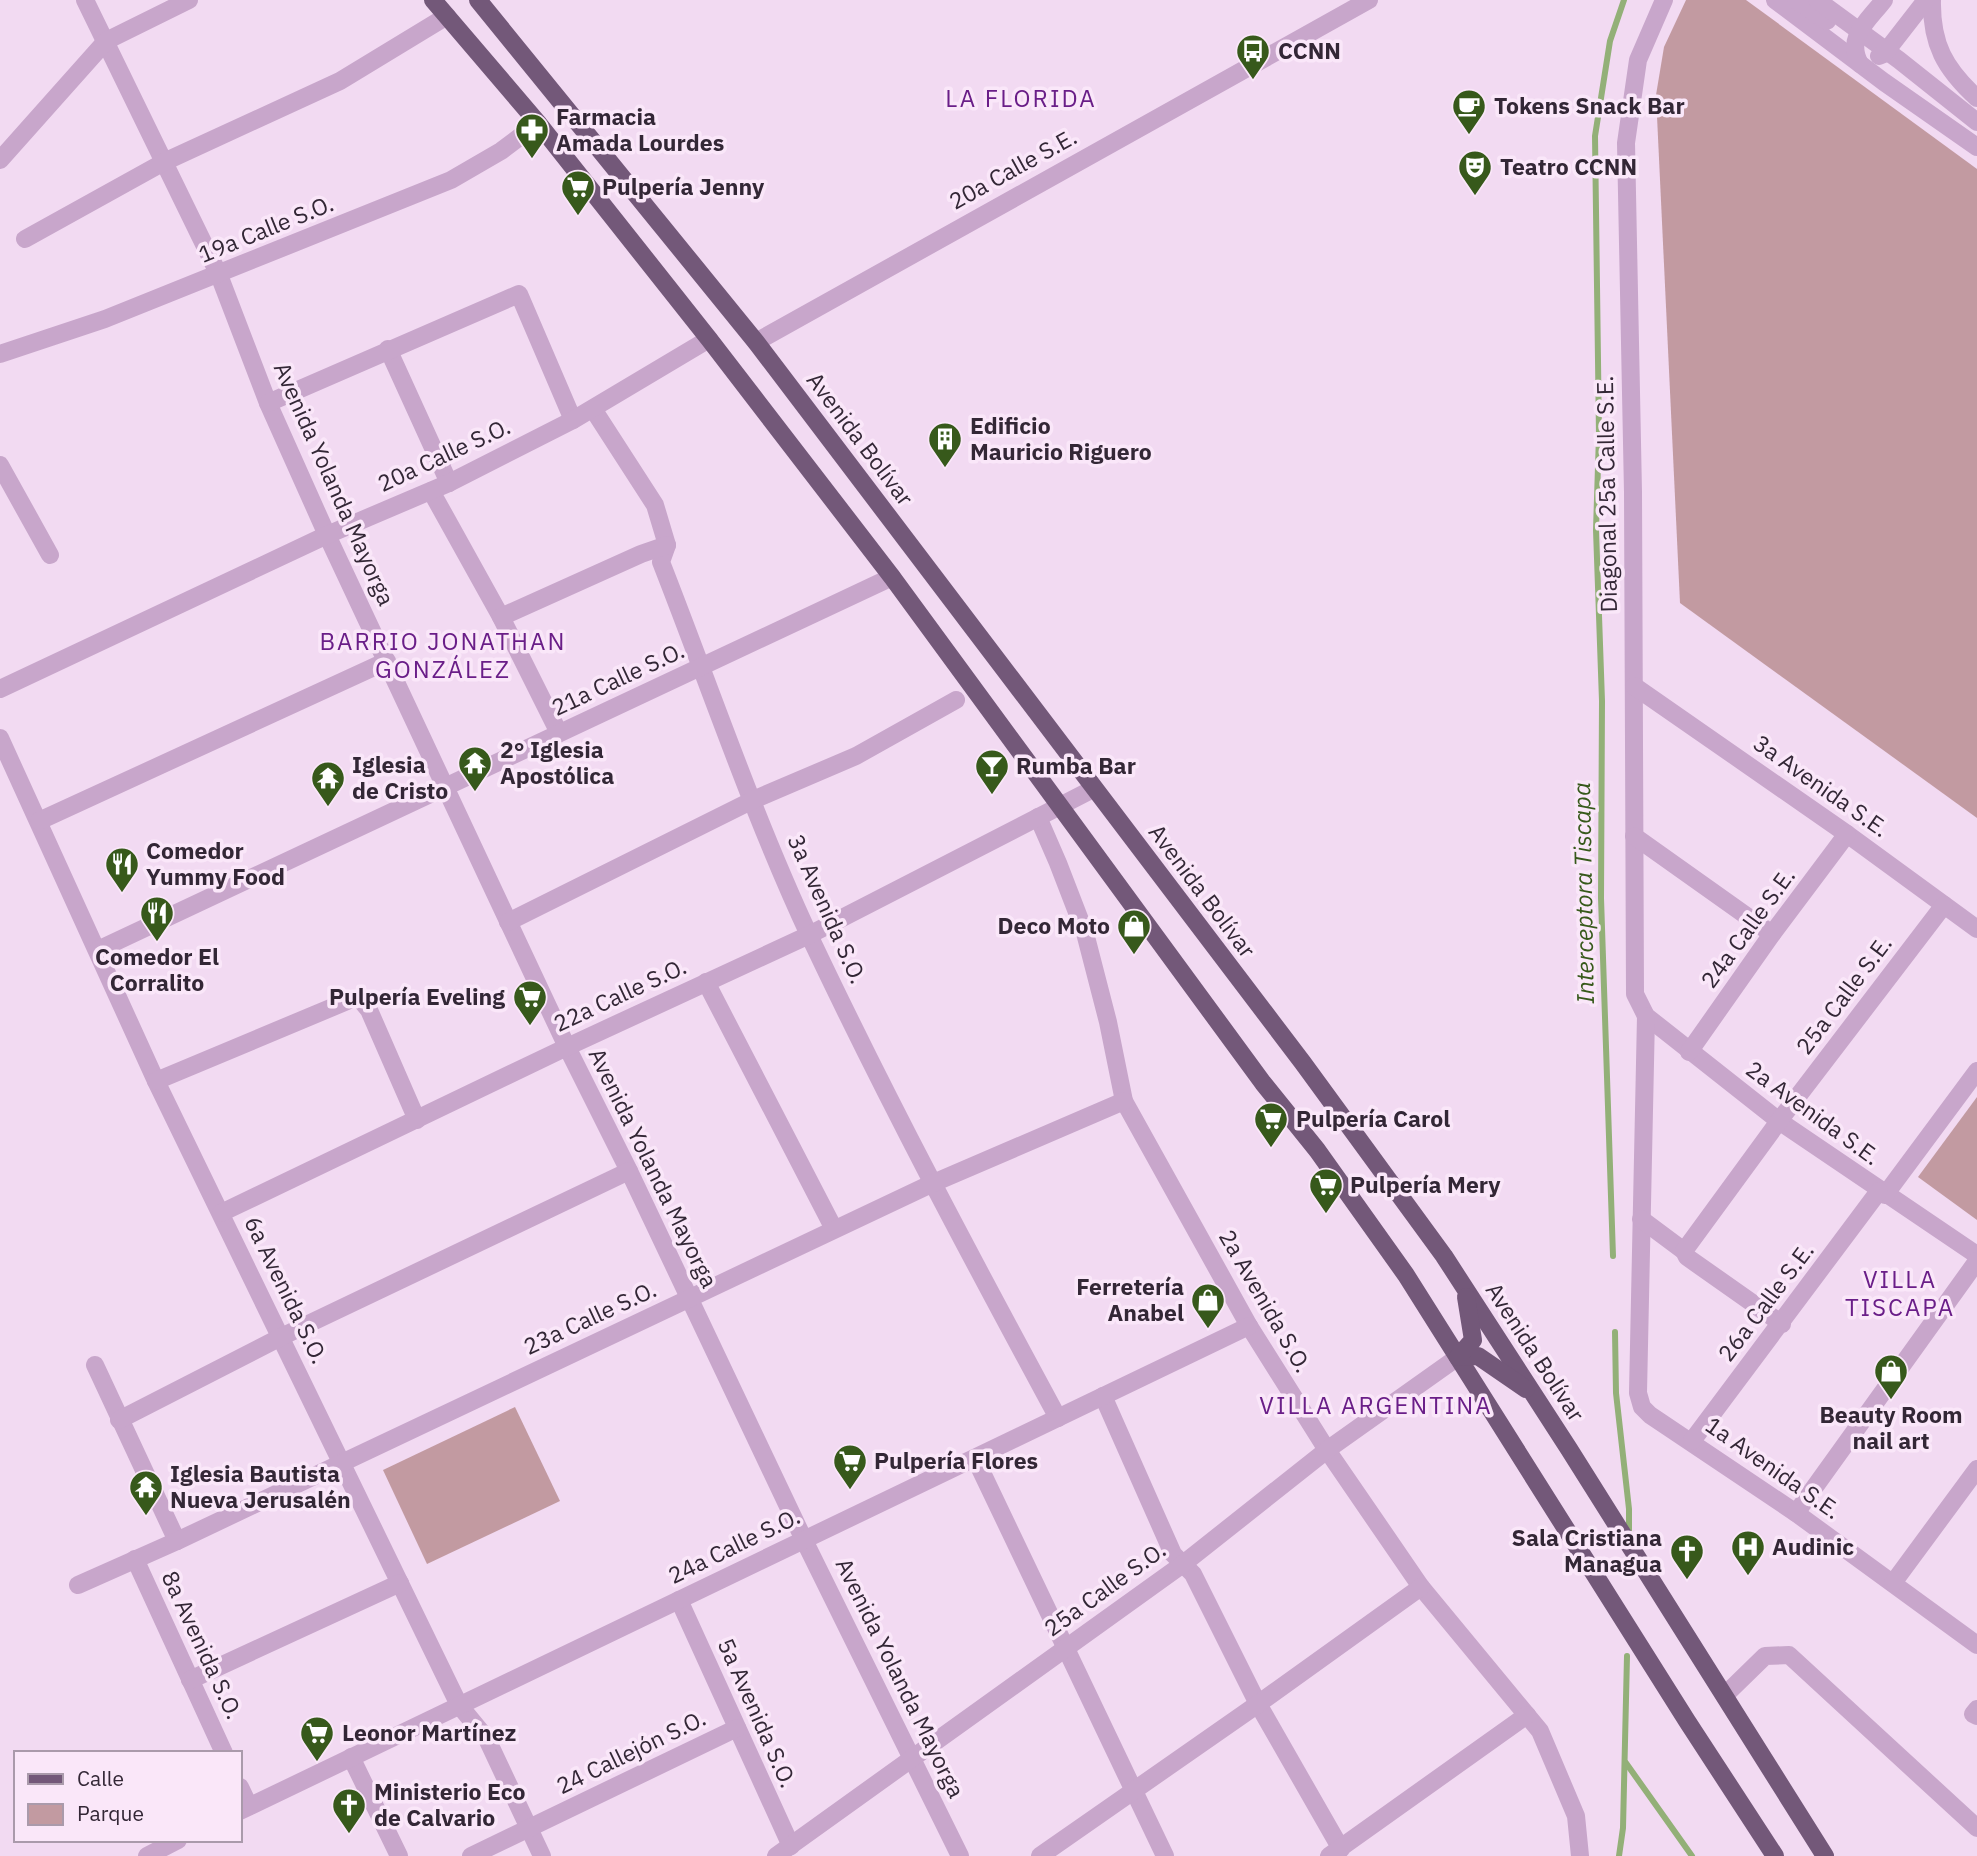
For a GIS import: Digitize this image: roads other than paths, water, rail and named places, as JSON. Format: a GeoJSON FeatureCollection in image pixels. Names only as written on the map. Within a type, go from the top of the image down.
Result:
{"type":"FeatureCollection","features":[{"type":"Feature","properties":{"kind":"main road"},"geometry":{"type":"LineString","coordinates":[[433,0],[538,123],[892,577],[1263,1083],[1317,1150],[1406,1275],[1775,1856]]}},
{"type":"Feature","properties":{"kind":"main road","name":"Avenida Bolívar"},"geometry":{"type":"LineString","coordinates":[[478,0],[757,342],[1303,1063],[1463,1284],[1825,1856]]}},
{"type":"Feature","properties":{"kind":"main road"},"geometry":{"type":"LineString","coordinates":[[1458,1357],[1473,1340],[1463,1284]]}},
{"type":"Feature","properties":{"kind":"main road"},"geometry":{"type":"LineString","coordinates":[[1458,1357],[1478,1356],[1535,1395]]}},
{"type":"Feature","properties":{"kind":"street","name":"Avenida Yolanda Mayorga"},"geometry":{"type":"LineString","coordinates":[[85,0],[219,275],[268,403],[508,922],[804,1540],[960,1856]]}},
{"type":"Feature","properties":{"kind":"street"},"geometry":{"type":"LineString","coordinates":[[0,160],[106,41],[189,0]]}},
{"type":"Feature","properties":{"kind":"street","name":"20a Calle S.E."},"geometry":{"type":"LineString","coordinates":[[757,342],[1369,0]]}},
{"type":"Feature","properties":{"kind":"street","name":"Diagonal 25a Calle S.E."},"geometry":{"type":"LineString","coordinates":[[1635,994],[1633,503],[1626,144],[1637,60],[1664,0]]}},
{"type":"Feature","properties":{"kind":"street"},"geometry":{"type":"LineString","coordinates":[[1775,0],[1977,147]]}},
{"type":"Feature","properties":{"kind":"street"},"geometry":{"type":"LineString","coordinates":[[1796,0],[1886,50],[1977,122]]}},
{"type":"Feature","properties":{"kind":"street"},"geometry":{"type":"LineString","coordinates":[[1817,0],[1858,35]]}},
{"type":"Feature","properties":{"kind":"street"},"geometry":{"type":"LineString","coordinates":[[1860,64],[1854,51],[1858,35],[1884,0]]}},
{"type":"Feature","properties":{"kind":"street"},"geometry":{"type":"LineString","coordinates":[[1886,50],[1926,0]]}},
{"type":"Feature","properties":{"kind":"street"},"geometry":{"type":"LineString","coordinates":[[1932,0],[1934,33],[1944,60],[1960,82],[1977,98]]}},
{"type":"Feature","properties":{"kind":"street"},"geometry":{"type":"LineString","coordinates":[[25,239],[164,162],[340,81],[447,16]]}},
{"type":"Feature","properties":{"kind":"street","name":"19a Calle S.O."},"geometry":{"type":"LineString","coordinates":[[0,354],[105,319],[451,180],[501,151],[538,123]]}},
{"type":"Feature","properties":{"kind":"street"},"geometry":{"type":"LineString","coordinates":[[268,403],[519,294],[573,420]]}},
{"type":"Feature","properties":{"kind":"street","name":"20a Calle S.O."},"geometry":{"type":"LineString","coordinates":[[0,688],[327,535],[449,483],[593,409],[709,339]]}},
{"type":"Feature","properties":{"kind":"street"},"geometry":{"type":"LineString","coordinates":[[388,349],[449,483]]}},
{"type":"Feature","properties":{"kind":"street","name":"3a Avenida S.O."},"geometry":{"type":"LineString","coordinates":[[593,409],[655,505],[667,545],[661,562],[753,800],[809,935],[931,1184],[1058,1418]]}},
{"type":"Feature","properties":{"kind":"street"},"geometry":{"type":"LineString","coordinates":[[0,465],[50,555]]}},
{"type":"Feature","properties":{"kind":"street"},"geometry":{"type":"LineString","coordinates":[[431,491],[501,617],[559,733]]}},
{"type":"Feature","properties":{"kind":"street"},"geometry":{"type":"LineString","coordinates":[[501,617],[667,545]]}},
{"type":"Feature","properties":{"kind":"street","name":"21a Calle S.O."},"geometry":{"type":"LineString","coordinates":[[98,950],[892,577]]}},
{"type":"Feature","properties":{"kind":"street"},"geometry":{"type":"LineString","coordinates":[[39,821],[387,660]]}},
{"type":"Feature","properties":{"kind":"street","name":"3a Avenida S.E."},"geometry":{"type":"LineString","coordinates":[[1634,686],[1847,834],[1977,929]]}},
{"type":"Feature","properties":{"kind":"street"},"geometry":{"type":"LineString","coordinates":[[508,922],[753,800],[856,755],[956,700]]}},
{"type":"Feature","properties":{"kind":"street","name":"6a Avenida S.O."},"geometry":{"type":"LineString","coordinates":[[0,738],[156,1081],[459,1705],[487,1739],[542,1856]]}},
{"type":"Feature","properties":{"kind":"street"},"geometry":{"type":"LineString","coordinates":[[1038,817],[1093,789]]}},
{"type":"Feature","properties":{"kind":"street","name":"22a Calle S.O."},"geometry":{"type":"LineString","coordinates":[[221,1213],[567,1047],[809,935],[1038,817]]}},
{"type":"Feature","properties":{"kind":"street","name":"2a Avenida S.O."},"geometry":{"type":"LineString","coordinates":[[1038,817],[1085,933],[1108,1022],[1124,1101],[1249,1326],[1327,1450],[1422,1587],[1540,1731],[1576,1816],[1580,1856]]}},
{"type":"Feature","properties":{"kind":"street","name":"24a Calle S.E."},"geometry":{"type":"LineString","coordinates":[[1689,1052],[1847,834]]}},
{"type":"Feature","properties":{"kind":"street"},"geometry":{"type":"LineString","coordinates":[[1634,836],[1772,934]]}},
{"type":"Feature","properties":{"kind":"street","name":"25a Calle S.E."},"geometry":{"type":"LineString","coordinates":[[1684,1251],[1779,1121],[1944,905]]}},
{"type":"Feature","properties":{"kind":"street"},"geometry":{"type":"LineString","coordinates":[[706,982],[834,1229]]}},
{"type":"Feature","properties":{"kind":"street","name":"2a Avenida S.E."},"geometry":{"type":"LineString","coordinates":[[1635,994],[1646,1016],[1689,1052],[1779,1121],[1977,1258]]}},
{"type":"Feature","properties":{"kind":"street"},"geometry":{"type":"LineString","coordinates":[[156,1081],[352,999],[360,999],[369,1010],[417,1120]]}},
{"type":"Feature","properties":{"kind":"street"},"geometry":{"type":"LineString","coordinates":[[1646,1016],[1641,1219],[1684,1251],[1687,1257],[1782,1324]]}},
{"type":"Feature","properties":{"kind":"street","name":"26a Calle S.E."},"geometry":{"type":"LineString","coordinates":[[1692,1441],[1977,1071]]}},
{"type":"Feature","properties":{"kind":"street","name":"23a Calle S.O."},"geometry":{"type":"LineString","coordinates":[[78,1585],[177,1541],[931,1184],[1124,1101]]}},
{"type":"Feature","properties":{"kind":"street"},"geometry":{"type":"LineString","coordinates":[[119,1420],[281,1337],[629,1171]]}},
{"type":"Feature","properties":{"kind":"street","name":"1a Avenida S.E."},"geometry":{"type":"LineString","coordinates":[[1641,1219],[1637,1392],[1642,1407],[1796,1513],[1977,1645]]}},
{"type":"Feature","properties":{"kind":"street"},"geometry":{"type":"LineString","coordinates":[[1796,1513],[1977,1258]]}},
{"type":"Feature","properties":{"kind":"street","name":"24a Calle S.O."},"geometry":{"type":"LineString","coordinates":[[244,1808],[1249,1326]]}},
{"type":"Feature","properties":{"kind":"street","name":"25a Calle S.O."},"geometry":{"type":"LineString","coordinates":[[783,1851],[1183,1564],[1327,1450],[1458,1357]]}},
{"type":"Feature","properties":{"kind":"street"},"geometry":{"type":"LineString","coordinates":[[95,1365],[177,1541]]}},
{"type":"Feature","properties":{"kind":"street"},"geometry":{"type":"LineString","coordinates":[[1103,1396],[1173,1554],[1193,1574],[1335,1853],[1527,1715]]}},
{"type":"Feature","properties":{"kind":"street"},"geometry":{"type":"LineString","coordinates":[[975,1458],[1165,1856]]}},
{"type":"Feature","properties":{"kind":"street"},"geometry":{"type":"LineString","coordinates":[[1893,1583],[1977,1469]]}},
{"type":"Feature","properties":{"kind":"street","name":"8a Avenida S.O."},"geometry":{"type":"LineString","coordinates":[[135,1559],[223,1751]]}},
{"type":"Feature","properties":{"kind":"street"},"geometry":{"type":"LineString","coordinates":[[190,1680],[400,1583]]}},
{"type":"Feature","properties":{"kind":"street"},"geometry":{"type":"LineString","coordinates":[[1040,1856],[1422,1587]]}},
{"type":"Feature","properties":{"kind":"street","name":"5a Avenida S.O."},"geometry":{"type":"LineString","coordinates":[[679,1600],[737,1728],[783,1851]]}},
{"type":"Feature","properties":{"kind":"street"},"geometry":{"type":"LineString","coordinates":[[1725,1695],[1765,1656],[1789,1655],[1977,1828]]}},
{"type":"Feature","properties":{"kind":"street"},"geometry":{"type":"LineString","coordinates":[[1977,1709],[1973,1714],[1977,1716]]}},
{"type":"Feature","properties":{"kind":"street","name":"24 Callejón S.O."},"geometry":{"type":"LineString","coordinates":[[471,1856],[737,1728]]}},
{"type":"Feature","properties":{"kind":"street"},"geometry":{"type":"LineString","coordinates":[[351,1757],[399,1856]]}},
{"type":"Feature","properties":{"kind":"street"},"geometry":{"type":"LineString","coordinates":[[147,1856],[174,1842]]}},
{"type":"Feature","properties":{"kind":"waterway","name":"Interceptora Tiscapa"},"geometry":{"type":"LineString","coordinates":[[1613,1256],[1601,898],[1602,701],[1596,530],[1599,435],[1595,136],[1610,41],[1624,0]]}},
{"type":"Feature","properties":{"kind":"waterway","name":"Interceptora Tiscapa"},"geometry":{"type":"LineString","coordinates":[[1615,1332],[1616,1393],[1629,1509],[1629,1534]]}},
{"type":"Feature","properties":{"kind":"waterway"},"geometry":{"type":"LineString","coordinates":[[1619,1856],[1623,1828],[1627,1656]]}},
{"type":"Feature","properties":{"kind":"waterway"},"geometry":{"type":"LineString","coordinates":[[1626,1763],[1692,1856]]}},
{"type":"Feature","properties":{"kind":"place","name":"CCNN"},"geometry":{"type":"Point","coordinates":[1253,81]}},
{"type":"Feature","properties":{"kind":"place","name":"Tokens Snack Bar"},"geometry":{"type":"Point","coordinates":[1469,136]}},
{"type":"Feature","properties":{"kind":"place","name":"Farmacia Amada Lourdes"},"geometry":{"type":"Point","coordinates":[532,160]}},
{"type":"Feature","properties":{"kind":"place","name":"Teatro CCNN"},"geometry":{"type":"Point","coordinates":[1475,197]}},
{"type":"Feature","properties":{"kind":"place","name":"Pulpería Jenny"},"geometry":{"type":"Point","coordinates":[578,217]}},
{"type":"Feature","properties":{"kind":"place","name":"Edificio Mauricio Riguero"},"geometry":{"type":"Point","coordinates":[945,469]}},
{"type":"Feature","properties":{"kind":"place","name":"2° Iglesia Apostólica"},"geometry":{"type":"Point","coordinates":[475,793]}},
{"type":"Feature","properties":{"kind":"place","name":"Rumba Bar"},"geometry":{"type":"Point","coordinates":[992,796]}},
{"type":"Feature","properties":{"kind":"place","name":"Iglesia de Cristo"},"geometry":{"type":"Point","coordinates":[328,808]}},
{"type":"Feature","properties":{"kind":"place","name":"Comedor Yummy Food"},"geometry":{"type":"Point","coordinates":[122,894]}},
{"type":"Feature","properties":{"kind":"place","name":"Comedor El Corralito"},"geometry":{"type":"Point","coordinates":[157,943]}},
{"type":"Feature","properties":{"kind":"place","name":"Deco Moto"},"geometry":{"type":"Point","coordinates":[1134,956]}},
{"type":"Feature","properties":{"kind":"place","name":"Pulpería Eveling"},"geometry":{"type":"Point","coordinates":[530,1027]}},
{"type":"Feature","properties":{"kind":"place","name":"Pulpería Carol"},"geometry":{"type":"Point","coordinates":[1271,1149]}},
{"type":"Feature","properties":{"kind":"place","name":"Pulpería Mery"},"geometry":{"type":"Point","coordinates":[1326,1215]}},
{"type":"Feature","properties":{"kind":"place","name":"Ferretería Anabel"},"geometry":{"type":"Point","coordinates":[1208,1330]}},
{"type":"Feature","properties":{"kind":"place","name":"Beauty Room nail art"},"geometry":{"type":"Point","coordinates":[1891,1401]}},
{"type":"Feature","properties":{"kind":"place","name":"Pulpería Flores"},"geometry":{"type":"Point","coordinates":[850,1491]}},
{"type":"Feature","properties":{"kind":"place","name":"Iglesia Bautista Nueva Jerusalén"},"geometry":{"type":"Point","coordinates":[146,1517]}},
{"type":"Feature","properties":{"kind":"place","name":"Audinic"},"geometry":{"type":"Point","coordinates":[1748,1577]}},
{"type":"Feature","properties":{"kind":"place","name":"Sala Cristiana Managua"},"geometry":{"type":"Point","coordinates":[1687,1581]}},
{"type":"Feature","properties":{"kind":"place","name":"Leonor Martínez"},"geometry":{"type":"Point","coordinates":[317,1763]}},
{"type":"Feature","properties":{"kind":"place","name":"Ministerio Eco de Calvario"},"geometry":{"type":"Point","coordinates":[349,1835]}},
{"type":"Feature","properties":{"kind":"district","name":"LA FLORIDA"},"geometry":{"type":"Point","coordinates":[1021,99]}},
{"type":"Feature","properties":{"kind":"district","name":"BARRIO JONATHAN GONZÁLEZ"},"geometry":{"type":"Point","coordinates":[443,656]}},
{"type":"Feature","properties":{"kind":"district","name":"VILLA TISCAPA"},"geometry":{"type":"Point","coordinates":[1900,1294]}},
{"type":"Feature","properties":{"kind":"district","name":"VILLA ARGENTINA"},"geometry":{"type":"Point","coordinates":[1376,1406]}}]}
